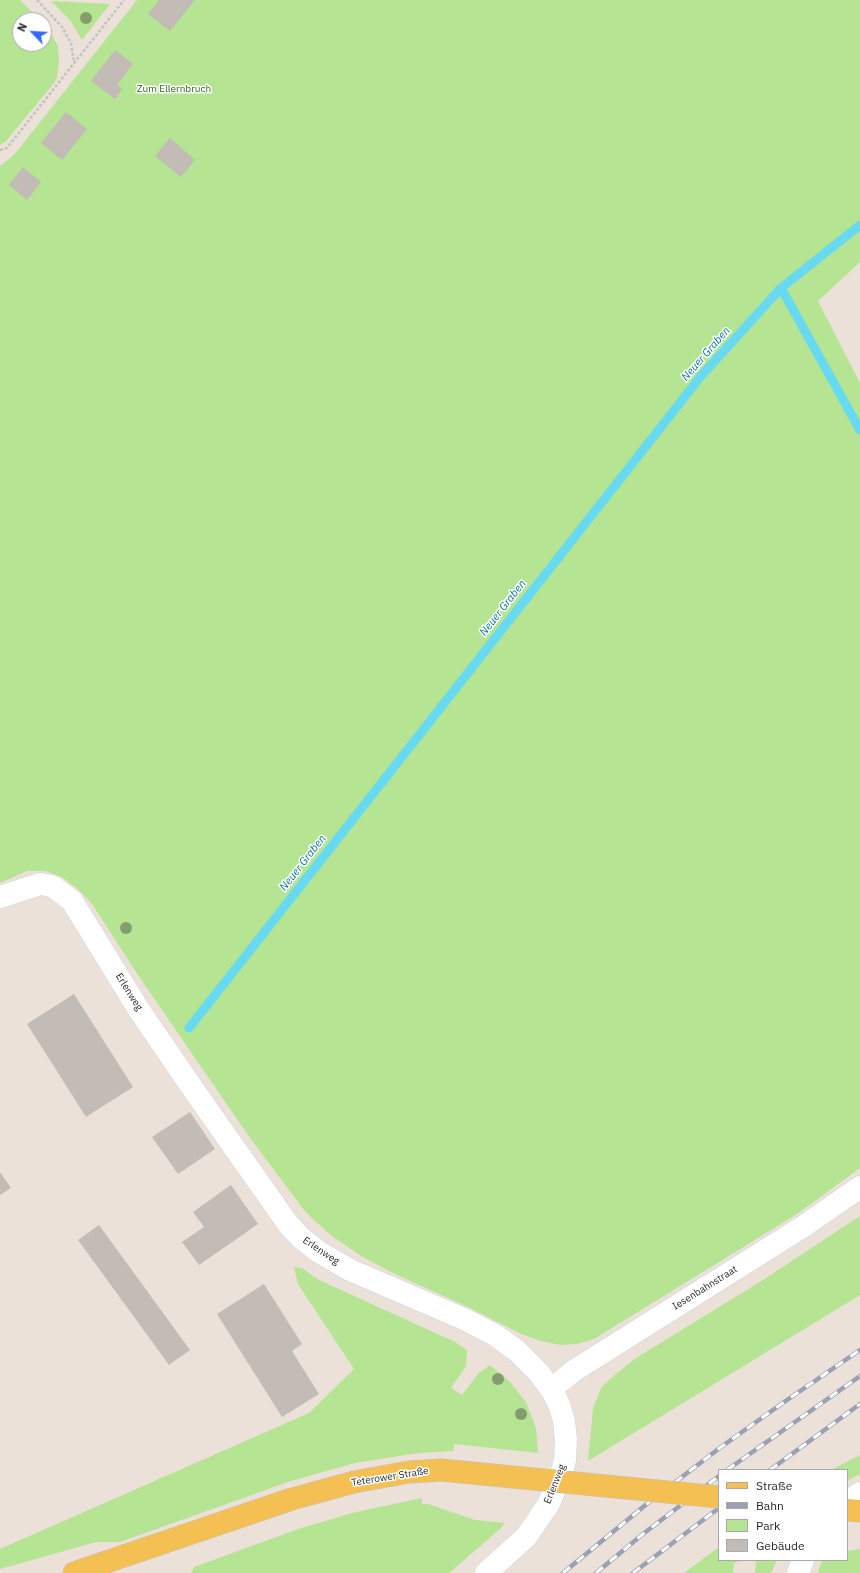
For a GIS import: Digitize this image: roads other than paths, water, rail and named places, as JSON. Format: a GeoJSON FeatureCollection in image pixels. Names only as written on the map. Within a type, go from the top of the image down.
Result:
{"type":"FeatureCollection","features":[{"type":"Feature","properties":{"kind":"main road","name":"Teterower Straße"},"geometry":{"type":"LineString","coordinates":[[74,1573],[292,1499],[354,1482],[409,1472],[441,1470],[718,1497]]}},
{"type":"Feature","properties":{"kind":"main road"},"geometry":{"type":"LineString","coordinates":[[848,1510],[860,1511]]}},
{"type":"Feature","properties":{"kind":"street","name":"Erlenweg"},"geometry":{"type":"LineString","coordinates":[[0,897],[40,884],[52,886],[72,901],[139,1010],[288,1224],[301,1238],[319,1252],[350,1270],[464,1319],[495,1335],[517,1351],[538,1372],[551,1389],[559,1404],[564,1422],[566,1440],[565,1460],[560,1478],[548,1505],[526,1537],[486,1573]]}},
{"type":"Feature","properties":{"kind":"street","name":"Iesenbahnstraat"},"geometry":{"type":"LineString","coordinates":[[551,1389],[575,1370],[804,1226],[860,1187]]}},
{"type":"Feature","properties":{"kind":"street"},"geometry":{"type":"LineString","coordinates":[[848,1501],[860,1493]]}},
{"type":"Feature","properties":{"kind":"street"},"geometry":{"type":"LineString","coordinates":[[798,1573],[803,1561]]}},
{"type":"Feature","properties":{"kind":"waterway","name":"Neuer Graben"},"geometry":{"type":"LineString","coordinates":[[189,1028],[701,376],[781,288],[860,225]]}},
{"type":"Feature","properties":{"kind":"waterway"},"geometry":{"type":"LineString","coordinates":[[781,288],[860,430]]}},
{"type":"Feature","properties":{"kind":"railway"},"geometry":{"type":"LineString","coordinates":[[563,1573],[648,1503],[721,1447],[860,1350]]}},
{"type":"Feature","properties":{"kind":"railway"},"geometry":{"type":"LineString","coordinates":[[728,1469],[860,1376]]}},
{"type":"Feature","properties":{"kind":"railway"},"geometry":{"type":"LineString","coordinates":[[771,1469],[860,1404]]}},
{"type":"Feature","properties":{"kind":"railway"},"geometry":{"type":"LineString","coordinates":[[596,1573],[643,1534],[718,1477]]}},
{"type":"Feature","properties":{"kind":"railway"},"geometry":{"type":"LineString","coordinates":[[633,1573],[718,1509]]}},
{"type":"Feature","properties":{"kind":"park label","name":"Zum Ellernbruch"},"geometry":{"type":"Point","coordinates":[174,89]}}]}
